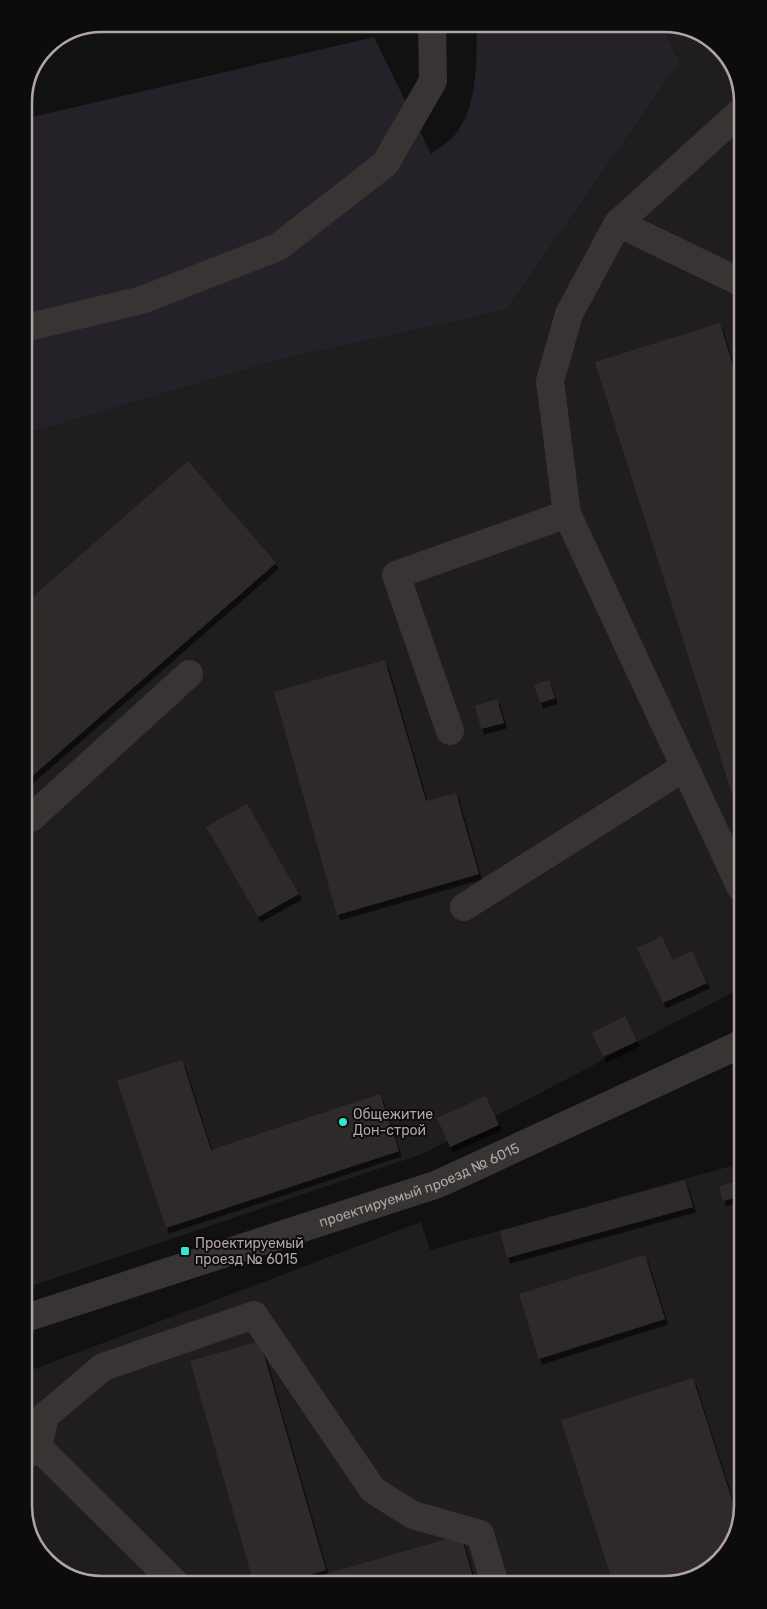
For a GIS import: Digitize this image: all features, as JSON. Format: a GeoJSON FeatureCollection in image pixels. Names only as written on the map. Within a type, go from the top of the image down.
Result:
{"type":"FeatureCollection","features":[{"type":"Feature","properties":{"kind":"street"},"geometry":{"type":"LineString","coordinates":[[33,326],[142,300],[278,247],[385,164],[433,81],[432,33]]}},
{"type":"Feature","properties":{"kind":"street"},"geometry":{"type":"LineString","coordinates":[[734,118],[618,223],[569,314],[550,380],[567,514],[734,873]]}},
{"type":"Feature","properties":{"kind":"street"},"geometry":{"type":"LineString","coordinates":[[618,223],[734,279]]}},
{"type":"Feature","properties":{"kind":"street"},"geometry":{"type":"LineString","coordinates":[[450,731],[396,575],[567,514]]}},
{"type":"Feature","properties":{"kind":"street"},"geometry":{"type":"LineString","coordinates":[[32,817],[189,674]]}},
{"type":"Feature","properties":{"kind":"street"},"geometry":{"type":"LineString","coordinates":[[464,907],[685,767]]}},
{"type":"Feature","properties":{"kind":"street","name":"проектируемый проезд № 6015"},"geometry":{"type":"LineString","coordinates":[[32,1315],[438,1184],[734,1047]]}},
{"type":"Feature","properties":{"kind":"street"},"geometry":{"type":"LineString","coordinates":[[168,1576],[34,1450],[45,1416],[103,1367],[254,1315],[373,1490],[413,1514],[480,1534],[493,1576]]}},
{"type":"Feature","properties":{"kind":"shaded area"},"geometry":{"type":"Polygon","coordinates":[[[477,33],[665,33],[680,62],[506,310],[278,360],[33,432],[33,117],[374,37],[431,154],[450,140],[463,123],[472,96],[476,67],[477,33]]]}},
{"type":"Feature","properties":{"kind":"shaded area"},"geometry":{"type":"Polygon","coordinates":[[[665,33],[687,36],[714,53],[729,76],[733,89],[734,103],[734,992],[425,1153],[32,1286],[33,432],[278,360],[506,310],[680,62],[665,33]]]}},
{"type":"Feature","properties":{"kind":"shaded area"},"geometry":{"type":"Polygon","coordinates":[[[734,1165],[734,1515],[731,1529],[723,1545],[711,1559],[691,1571],[678,1575],[664,1576],[98,1576],[80,1573],[64,1565],[47,1549],[38,1533],[32,1506],[32,1370],[421,1222],[430,1250],[734,1165]]]}},
{"type":"Feature","properties":{"kind":"building"},"geometry":{"type":"Polygon","coordinates":[[[720,323],[734,366],[734,800],[595,362],[720,323]]]}},
{"type":"Feature","properties":{"kind":"building"},"geometry":{"type":"Polygon","coordinates":[[[188,461],[276,563],[33,776],[33,597],[188,461]]]}},
{"type":"Feature","properties":{"kind":"building"},"geometry":{"type":"Polygon","coordinates":[[[385,660],[426,801],[456,793],[479,874],[337,915],[274,692],[385,660]]]}},
{"type":"Feature","properties":{"kind":"building"},"geometry":{"type":"Polygon","coordinates":[[[549,680],[555,698],[540,703],[534,685],[549,680]]]}},
{"type":"Feature","properties":{"kind":"building"},"geometry":{"type":"Polygon","coordinates":[[[497,699],[504,723],[481,729],[475,706],[497,699]]]}},
{"type":"Feature","properties":{"kind":"building"},"geometry":{"type":"Polygon","coordinates":[[[247,804],[299,894],[258,917],[206,827],[247,804]]]}},
{"type":"Feature","properties":{"kind":"building"},"geometry":{"type":"Polygon","coordinates":[[[662,936],[673,960],[692,951],[707,983],[663,1003],[637,948],[662,936]]]}},
{"type":"Feature","properties":{"kind":"building"},"geometry":{"type":"Polygon","coordinates":[[[625,1016],[637,1041],[603,1057],[592,1033],[625,1016]]]}},
{"type":"Feature","properties":{"kind":"building","name":"Общежитие Дон-строй"},"geometry":{"type":"Polygon","coordinates":[[[182,1060],[211,1150],[380,1094],[399,1151],[166,1228],[117,1081],[182,1060]]]}},
{"type":"Feature","properties":{"kind":"building"},"geometry":{"type":"Polygon","coordinates":[[[486,1096],[499,1125],[450,1147],[437,1118],[486,1096]]]}},
{"type":"Feature","properties":{"kind":"building"},"geometry":{"type":"Polygon","coordinates":[[[685,1180],[693,1207],[507,1258],[500,1231],[685,1180]]]}},
{"type":"Feature","properties":{"kind":"building"},"geometry":{"type":"Polygon","coordinates":[[[734,1182],[734,1198],[723,1201],[719,1186],[734,1182]]]}},
{"type":"Feature","properties":{"kind":"building"},"geometry":{"type":"Polygon","coordinates":[[[645,1255],[665,1319],[539,1359],[519,1294],[645,1255]]]}},
{"type":"Feature","properties":{"kind":"building"},"geometry":{"type":"Polygon","coordinates":[[[260,1341],[326,1570],[305,1576],[252,1576],[190,1361],[260,1341]]]}},
{"type":"Feature","properties":{"kind":"building"},"geometry":{"type":"Polygon","coordinates":[[[693,1378],[734,1506],[731,1529],[717,1553],[703,1565],[678,1575],[611,1576],[561,1420],[693,1378]]]}},
{"type":"Feature","properties":{"kind":"building"},"geometry":{"type":"Polygon","coordinates":[[[461,1535],[473,1576],[319,1576],[461,1535]]]}},
{"type":"Feature","properties":{"kind":"place","name":"Общежитие Дон-строй"},"geometry":{"type":"Point","coordinates":[343,1122]}},
{"type":"Feature","properties":{"kind":"place","name":"Проектируемый проезд № 6015"},"geometry":{"type":"Point","coordinates":[185,1251]}}]}
